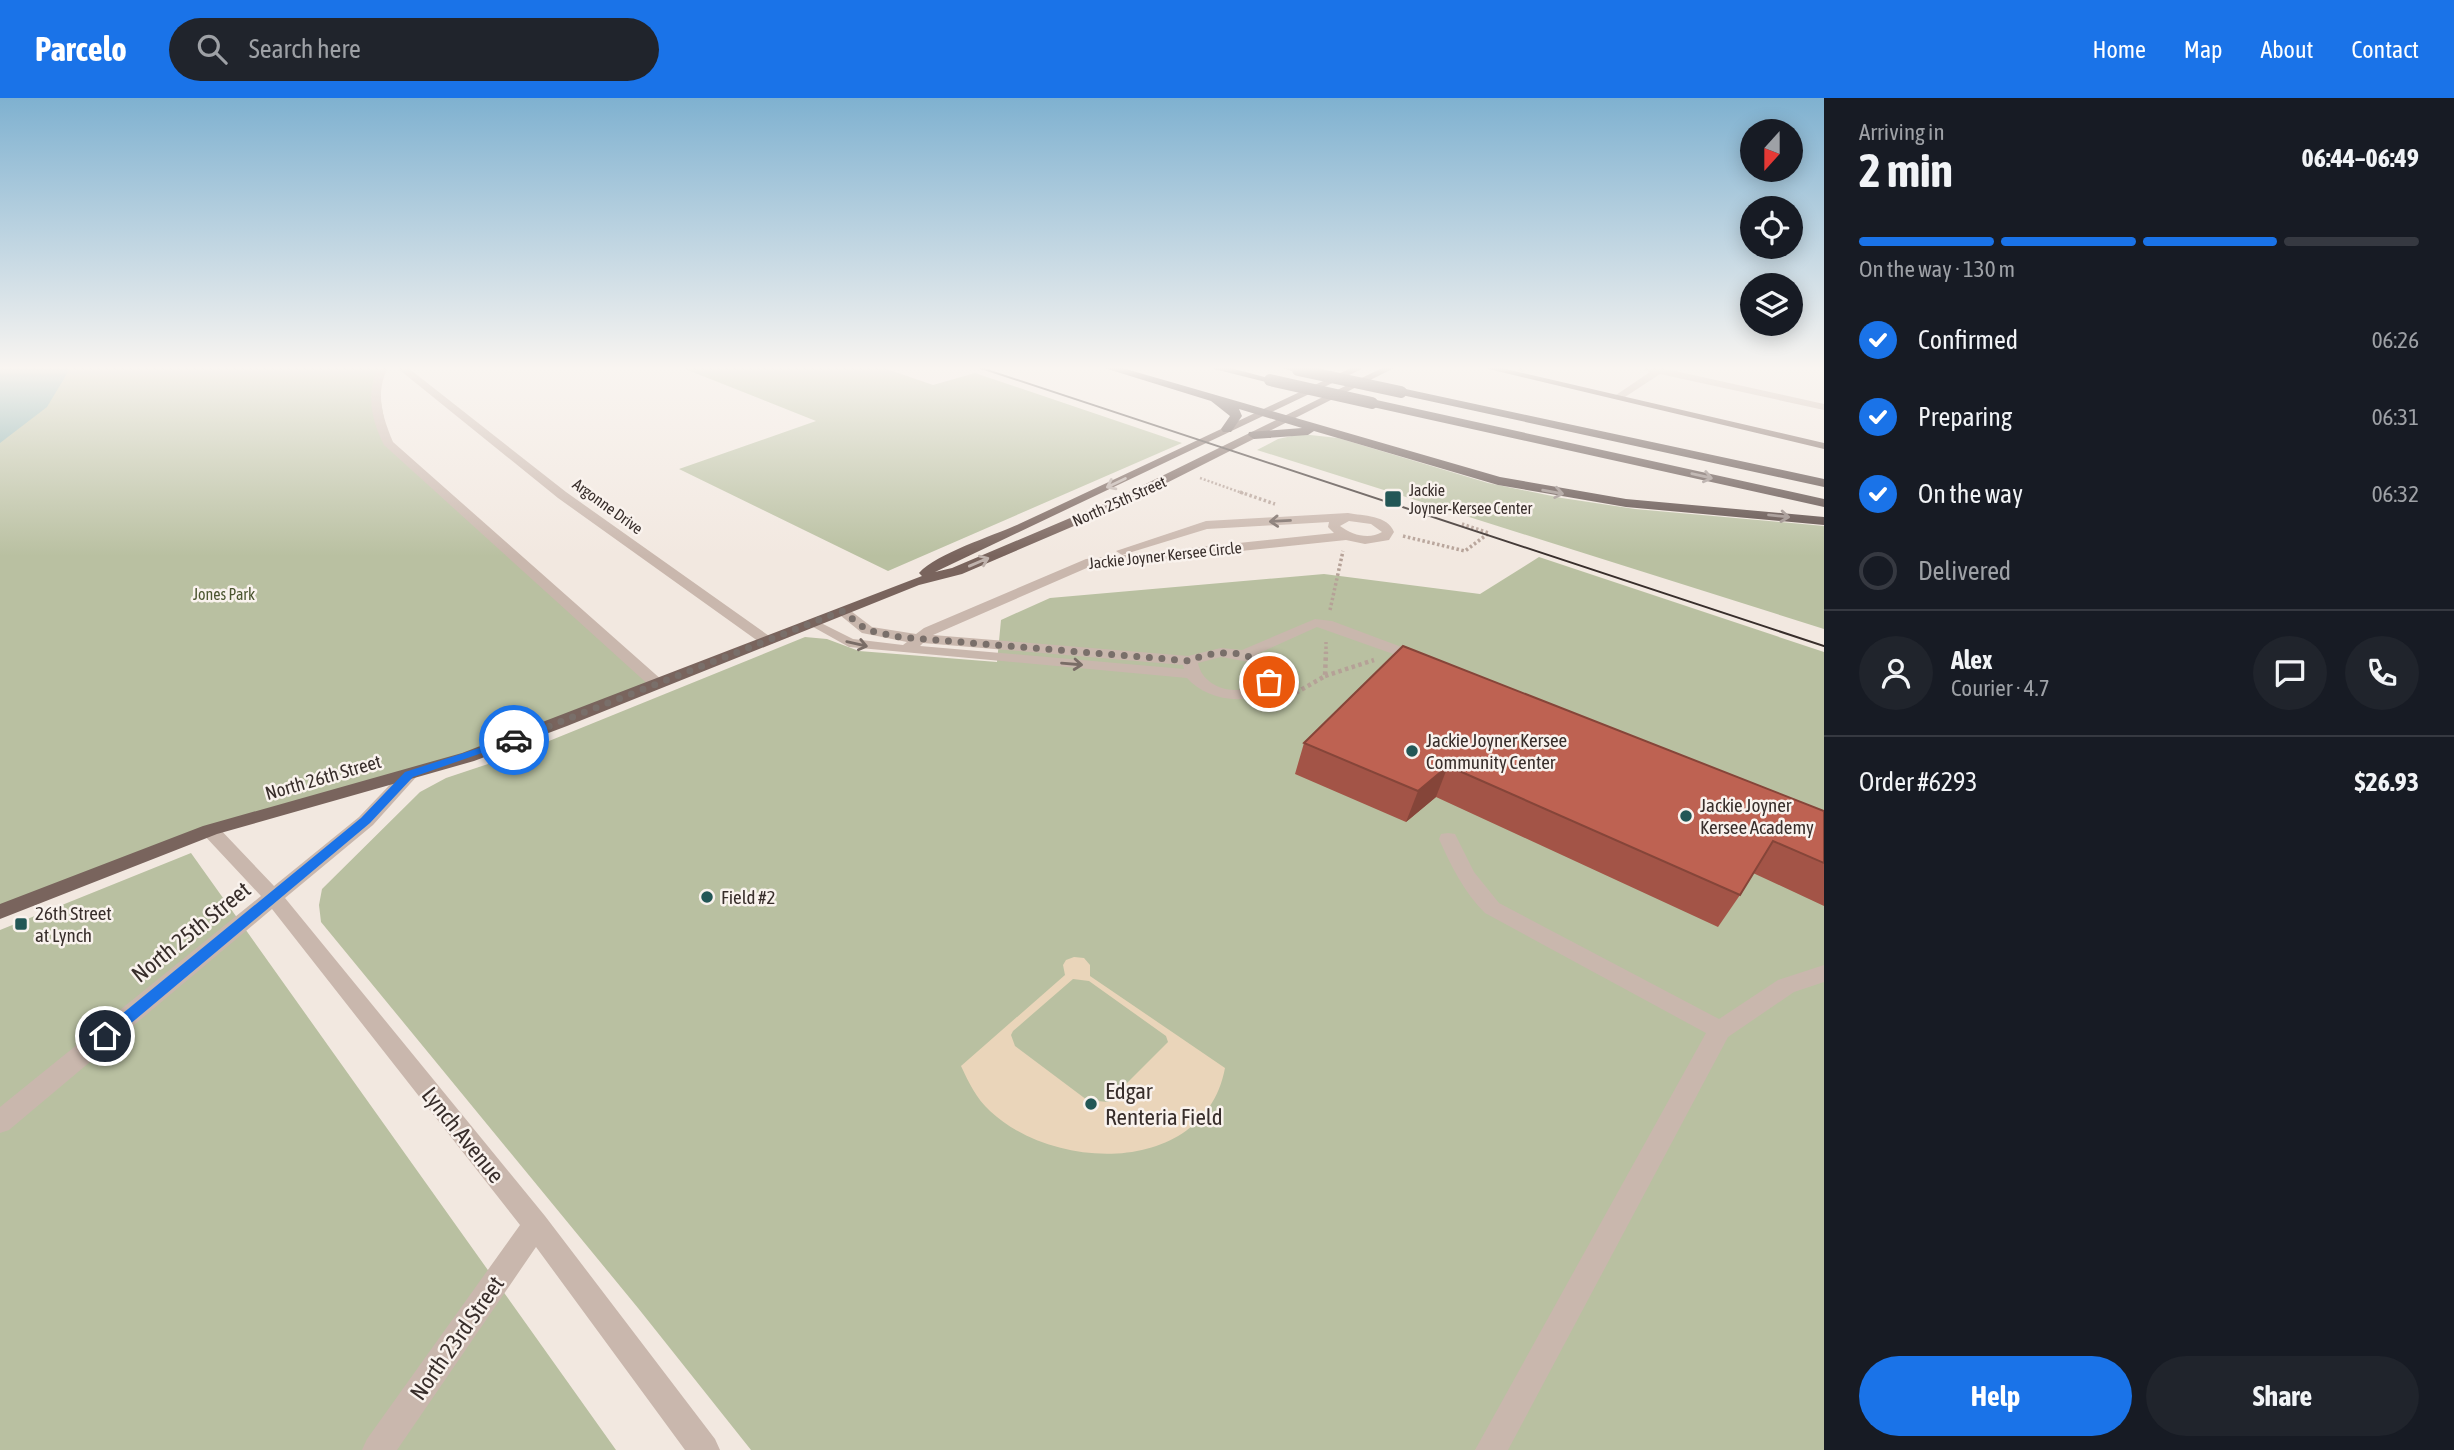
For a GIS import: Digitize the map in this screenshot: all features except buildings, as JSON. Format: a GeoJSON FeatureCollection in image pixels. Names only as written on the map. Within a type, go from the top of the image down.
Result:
{"type":"FeatureCollection","features":[{"type":"Feature","properties":{"kind":"highway"},"geometry":{"type":"LineString","coordinates":[[1326,430],[1464,472],[1538,489],[1626,503],[1824,521]]}},
{"type":"Feature","properties":{"kind":"highway"},"geometry":{"type":"LineString","coordinates":[[1494,430],[1824,503]]}},
{"type":"Feature","properties":{"kind":"highway"},"geometry":{"type":"LineString","coordinates":[[1578,430],[1824,483]]}},
{"type":"Feature","properties":{"kind":"highway"},"geometry":{"type":"LineString","coordinates":[[1254,435],[1298,431],[1345,436]]}},
{"type":"Feature","properties":{"kind":"main road","name":"North 25th Street"},"geometry":{"type":"LineString","coordinates":[[914,582],[940,563],[1004,536],[1225,430]]}},
{"type":"Feature","properties":{"kind":"main road","name":"North 25th Street"},"geometry":{"type":"LineString","coordinates":[[657,684],[914,582],[957,571],[1183,472],[1264,430]]}},
{"type":"Feature","properties":{"kind":"main road"},"geometry":{"type":"LineString","coordinates":[[1761,430],[1824,446]]}},
{"type":"Feature","properties":{"kind":"main road"},"geometry":{"type":"LineString","coordinates":[[1783,430],[1824,439]]}},
{"type":"Feature","properties":{"kind":"main road","name":"North 26th Street"},"geometry":{"type":"LineString","coordinates":[[0,912],[210,830],[468,757],[657,684]]}},
{"type":"Feature","properties":{"kind":"street"},"geometry":{"type":"LineString","coordinates":[[383,430],[388,443],[657,684]]}},
{"type":"Feature","properties":{"kind":"street","name":"Argonne Drive"},"geometry":{"type":"LineString","coordinates":[[480,430],[562,495],[767,641]]}},
{"type":"Feature","properties":{"kind":"street"},"geometry":{"type":"LineString","coordinates":[[1086,563],[1206,525],[1348,517],[1374,521],[1387,528],[1388,533]]}},
{"type":"Feature","properties":{"kind":"street"},"geometry":{"type":"LineString","coordinates":[[1346,536],[1334,527],[1334,523],[1348,517]]}},
{"type":"Feature","properties":{"kind":"street","name":"Jackie Joyner Kersee Circle"},"geometry":{"type":"LineString","coordinates":[[906,650],[929,631],[1086,563],[1346,536],[1375,540],[1388,533]]}},
{"type":"Feature","properties":{"kind":"street"},"geometry":{"type":"LineString","coordinates":[[813,623],[849,643],[906,650],[1191,667],[1206,653],[1221,652],[1242,655],[1263,666],[1269,675],[1269,682],[1257,691],[1237,695],[1204,686],[1191,667],[867,630],[842,611]]}},
{"type":"Feature","properties":{"kind":"street"},"geometry":{"type":"LineString","coordinates":[[1242,655],[1315,623],[1327,624],[1434,664]]}},
{"type":"Feature","properties":{"kind":"street","name":"North 25th Street"},"geometry":{"type":"LineString","coordinates":[[0,1122],[366,821],[409,775]]}},
{"type":"Feature","properties":{"kind":"street","name":"Lynch Avenue"},"geometry":{"type":"LineString","coordinates":[[210,830],[274,898],[536,1225],[704,1450]]}},
{"type":"Feature","properties":{"kind":"street"},"geometry":{"type":"LineString","coordinates":[[1448,839],[1476,892],[1492,908],[1720,1030]]}},
{"type":"Feature","properties":{"kind":"street"},"geometry":{"type":"LineString","coordinates":[[1491,1450],[1720,1030],[1786,986],[1824,973]]}},
{"type":"Feature","properties":{"kind":"street","name":"North 23rd Street"},"geometry":{"type":"LineString","coordinates":[[378,1450],[536,1225]]}},
{"type":"Feature","properties":{"kind":"path"},"geometry":{"type":"LineString","coordinates":[[1388,533],[1465,551],[1489,533],[1462,524]]}},
{"type":"Feature","properties":{"kind":"path"},"geometry":{"type":"LineString","coordinates":[[1325,676],[1326,639]]}},
{"type":"Feature","properties":{"kind":"path"},"geometry":{"type":"LineString","coordinates":[[1269,682],[1294,694],[1325,676],[1380,659]]}},
{"type":"Feature","properties":{"kind":"green space","name":"Jones Park"},"geometry":{"type":"Polygon","coordinates":[[[0,430],[386,430],[388,443],[657,684],[409,775],[210,830],[0,912],[0,430]]]}},
{"type":"Feature","properties":{"kind":"green space"},"geometry":{"type":"Polygon","coordinates":[[[790,430],[1144,430],[1182,443],[888,571],[679,469],[790,430]]]}},
{"type":"Feature","properties":{"kind":"green space"},"geometry":{"type":"Polygon","coordinates":[[[1301,434],[1338,438],[1488,483],[1562,498],[1635,509],[1824,526],[1824,629],[1257,450],[1278,439],[1301,434]]]}},
{"type":"Feature","properties":{"kind":"green space"},"geometry":{"type":"Polygon","coordinates":[[[1539,557],[1824,652],[1824,1450],[751,1450],[321,922],[319,905],[322,889],[420,792],[446,778],[512,756],[805,637],[827,639],[859,651],[997,662],[1001,620],[1050,598],[1324,574],[1480,594],[1539,557]]]}},
{"type":"Feature","properties":{"kind":"green space"},"geometry":{"type":"Polygon","coordinates":[[[191,853],[616,1450],[0,1450],[0,930],[191,853]]]}},
{"type":"Feature","properties":{"kind":"sand"},"geometry":{"type":"Polygon","coordinates":[[[1084,958],[1090,965],[1090,976],[1225,1068],[1212,1103],[1189,1129],[1159,1145],[1125,1153],[1088,1153],[1052,1145],[1018,1131],[990,1111],[977,1096],[961,1066],[1065,975],[1063,965],[1066,960],[1084,958]],[[1073,979],[1011,1035],[1015,1046],[1087,1100],[1108,1102],[1168,1042],[1166,1036],[1089,981],[1073,979]]]}},
{"type":"Feature","properties":{"kind":"water"},"geometry":{"type":"Polygon","coordinates":[[[0,430],[17,430],[0,443],[0,430]]]}},
{"type":"Feature","properties":{"kind":"tram line"},"geometry":{"type":"LineString","coordinates":[[1169,430],[1824,646]]}},
{"type":"Feature","properties":{"kind":"way so far"},"geometry":{"type":"LineString","coordinates":[[514,740],[842,611],[867,630],[899,637],[1191,661],[1206,653],[1229,652],[1255,660],[1263,666],[1269,675],[1269,682]]}},
{"type":"Feature","properties":{"kind":"place","name":"Jackie Joyner-Kersee Center"},"geometry":{"type":"Point","coordinates":[1393,499]}},
{"type":"Feature","properties":{"kind":"place","name":"Jackie Joyner Kersee Community Center"},"geometry":{"type":"Point","coordinates":[1412,751]}},
{"type":"Feature","properties":{"kind":"place","name":"Jackie Joyner Kersee Academy"},"geometry":{"type":"Point","coordinates":[1686,816]}},
{"type":"Feature","properties":{"kind":"place","name":"Field #2"},"geometry":{"type":"Point","coordinates":[707,897]}},
{"type":"Feature","properties":{"kind":"place","name":"26th Street at Lynch"},"geometry":{"type":"Point","coordinates":[21,924]}},
{"type":"Feature","properties":{"kind":"place","name":"Edgar Renteria Field"},"geometry":{"type":"Point","coordinates":[1091,1104]}},
{"type":"Feature","properties":{"kind":"route"},"geometry":{"type":"LineString","coordinates":[[105,1036],[366,821],[409,775],[514,740]]}}]}
